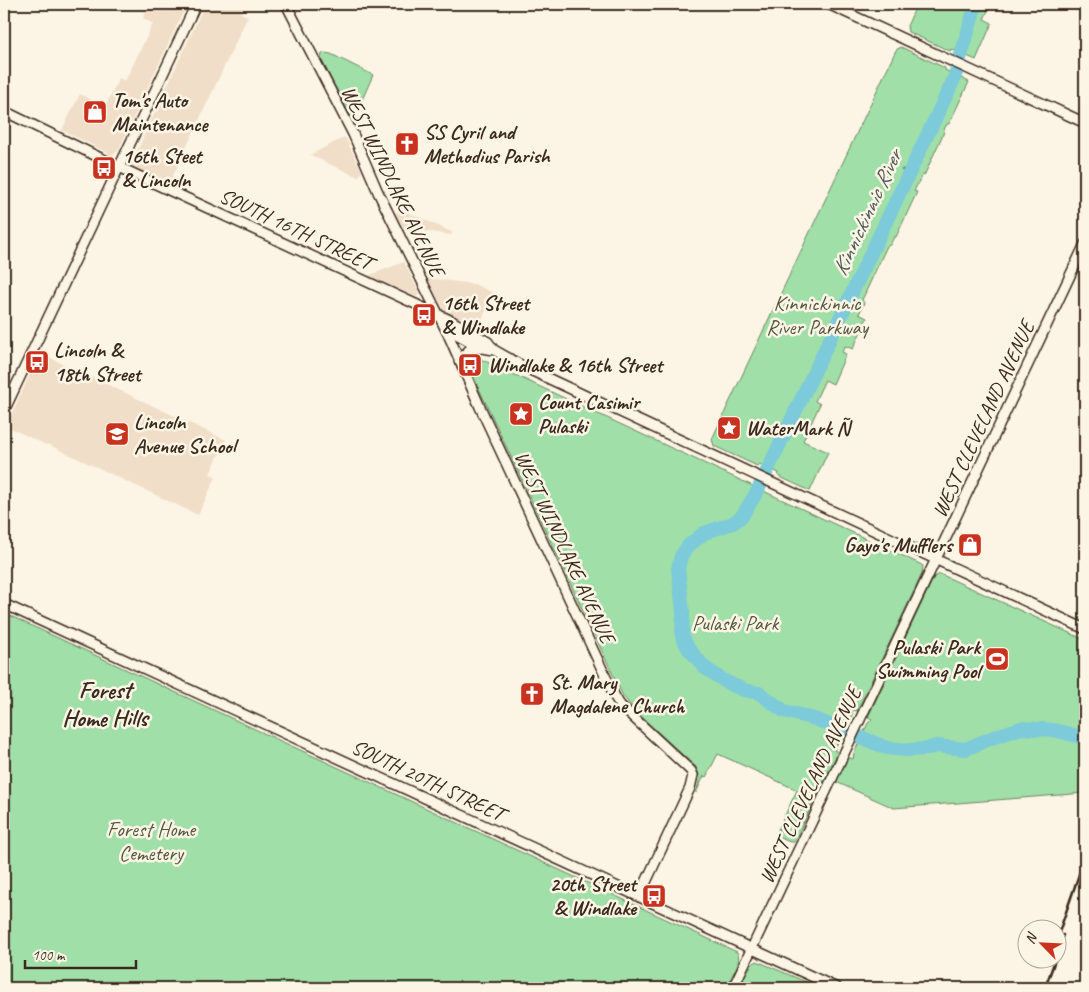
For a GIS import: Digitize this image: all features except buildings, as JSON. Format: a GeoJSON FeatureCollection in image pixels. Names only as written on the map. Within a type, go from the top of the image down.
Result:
{"type":"FeatureCollection","features":[{"type":"Feature","properties":{"kind":"street"},"geometry":{"type":"LineString","coordinates":[[4,411],[196,4]]}},
{"type":"Feature","properties":{"kind":"street","name":"WEST WINDLAKE AVENUE"},"geometry":{"type":"LineString","coordinates":[[286,4],[353,134],[378,192],[438,315],[615,697],[620,705],[691,771],[693,775],[690,788],[638,897]]}},
{"type":"Feature","properties":{"kind":"street"},"geometry":{"type":"LineString","coordinates":[[828,4],[1085,123]]}},
{"type":"Feature","properties":{"kind":"street","name":"SOUTH 16TH STREET"},"geometry":{"type":"LineString","coordinates":[[4,111],[119,167],[450,320],[488,342],[494,350]]}},
{"type":"Feature","properties":{"kind":"street","name":"WEST CLEVELAND AVENUE"},"geometry":{"type":"LineString","coordinates":[[733,988],[1085,244]]}},
{"type":"Feature","properties":{"kind":"street","name":"SOUTH 16TH STREET"},"geometry":{"type":"LineString","coordinates":[[438,315],[453,332],[482,348],[494,350],[526,368],[1085,629]]}},
{"type":"Feature","properties":{"kind":"street"},"geometry":{"type":"LineString","coordinates":[[459,361],[469,350],[482,348]]}},
{"type":"Feature","properties":{"kind":"street","name":"SOUTH 20TH STREET"},"geometry":{"type":"LineString","coordinates":[[4,604],[837,988]]}},
{"type":"Feature","properties":{"kind":"shaded area"},"geometry":{"type":"Polygon","coordinates":[[[150,4],[187,4],[118,151],[112,155],[62,130],[80,94],[105,107],[119,78],[125,81],[153,24],[143,18],[150,4]]]}},
{"type":"Feature","properties":{"kind":"shaded area"},"geometry":{"type":"Polygon","coordinates":[[[205,4],[245,4],[241,13],[248,16],[169,184],[131,164],[205,4]]]}},
{"type":"Feature","properties":{"kind":"shaded area"},"geometry":{"type":"Polygon","coordinates":[[[345,137],[362,172],[358,177],[310,155],[345,137]]]}},
{"type":"Feature","properties":{"kind":"shaded area"},"geometry":{"type":"Polygon","coordinates":[[[398,208],[452,232],[451,235],[403,228],[396,214],[398,208]]]}},
{"type":"Feature","properties":{"kind":"shaded area"},"geometry":{"type":"Polygon","coordinates":[[[404,262],[419,292],[417,297],[368,276],[404,262]]]}},
{"type":"Feature","properties":{"kind":"shaded area"},"geometry":{"type":"Polygon","coordinates":[[[427,278],[474,284],[494,293],[477,330],[445,312],[427,278]]]}},
{"type":"Feature","properties":{"kind":"shaded area","name":"Lincoln Avenue School"},"geometry":{"type":"Polygon","coordinates":[[[42,354],[226,440],[210,474],[216,477],[198,515],[6,426],[38,357],[42,354]]]}},
{"type":"Feature","properties":{"kind":"green space"},"geometry":{"type":"Polygon","coordinates":[[[917,4],[991,4],[984,19],[992,23],[976,60],[951,49],[950,51],[908,32],[907,26],[917,4]]]}},
{"type":"Feature","properties":{"kind":"green space","name":"Kinnickinnic River Parkway"},"geometry":{"type":"Polygon","coordinates":[[[901,47],[969,82],[949,124],[947,124],[943,131],[924,176],[922,175],[914,191],[917,192],[896,237],[887,246],[862,300],[864,303],[859,314],[867,318],[853,349],[845,346],[842,352],[846,354],[833,384],[825,380],[815,401],[820,404],[803,441],[828,452],[810,491],[778,476],[779,473],[759,464],[757,466],[714,446],[712,439],[896,50],[901,47]]]}},
{"type":"Feature","properties":{"kind":"green space"},"geometry":{"type":"Polygon","coordinates":[[[324,53],[331,54],[373,75],[354,118],[350,115],[321,59],[324,53]]]}},
{"type":"Feature","properties":{"kind":"green space","name":"Pulaski Park"},"geometry":{"type":"Polygon","coordinates":[[[470,354],[923,566],[922,574],[857,711],[853,710],[834,750],[838,752],[794,842],[775,836],[797,790],[718,754],[696,793],[700,778],[696,767],[636,712],[623,696],[466,361],[470,354]]]}},
{"type":"Feature","properties":{"kind":"green space"},"geometry":{"type":"Polygon","coordinates":[[[940,574],[1085,640],[1085,793],[894,808],[836,782],[848,757],[853,759],[868,723],[872,719],[868,717],[934,577],[940,574]]]}},
{"type":"Feature","properties":{"kind":"green space","name":"Forest Home Cemetery"},"geometry":{"type":"Polygon","coordinates":[[[4,613],[737,952],[738,961],[726,988],[4,988],[4,613]]]}},
{"type":"Feature","properties":{"kind":"green space"},"geometry":{"type":"Polygon","coordinates":[[[757,961],[820,988],[739,988],[749,969],[757,961]]]}},
{"type":"Feature","properties":{"kind":"waterway","name":"Kinnickinnic River"},"geometry":{"type":"LineString","coordinates":[[976,4],[954,79],[757,492],[742,516],[733,523],[704,533],[688,546],[681,556],[678,569],[683,612],[682,636],[688,648],[705,668],[726,682],[744,690],[759,693],[784,711],[815,719],[887,748],[908,750],[927,749],[936,746],[966,749],[1021,728],[1054,730],[1085,738]]}},
{"type":"Feature","properties":{"kind":"waterway","name":"Kinnickinnic River"},"geometry":{"type":"LineString","coordinates":[[902,170],[913,167]]}},
{"type":"Feature","properties":{"kind":"railway"},"geometry":{"type":"LineString","coordinates":[[1063,920],[1085,857]]}},
{"type":"Feature","properties":{"kind":"railway"},"geometry":{"type":"LineString","coordinates":[[1045,988],[1051,970]]}},
{"type":"Feature","properties":{"kind":"place","name":"Tom's Auto Maintenance"},"geometry":{"type":"Point","coordinates":[95,112]}},
{"type":"Feature","properties":{"kind":"place","name":"SS Cyril and Methodius Parish"},"geometry":{"type":"Point","coordinates":[407,144]}},
{"type":"Feature","properties":{"kind":"place","name":"16th Steet & Lincoln"},"geometry":{"type":"Point","coordinates":[104,168]}},
{"type":"Feature","properties":{"kind":"place","name":"16th Street & Windlake"},"geometry":{"type":"Point","coordinates":[424,315]}},
{"type":"Feature","properties":{"kind":"place","name":"Lincoln & 18th Street"},"geometry":{"type":"Point","coordinates":[37,362]}},
{"type":"Feature","properties":{"kind":"place","name":"Windlake & 16th Street"},"geometry":{"type":"Point","coordinates":[470,365]}},
{"type":"Feature","properties":{"kind":"place","name":"Count Casimir Pulaski"},"geometry":{"type":"Point","coordinates":[521,414]}},
{"type":"Feature","properties":{"kind":"place","name":"WaterMark Ñ"},"geometry":{"type":"Point","coordinates":[729,428]}},
{"type":"Feature","properties":{"kind":"place","name":"Lincoln Avenue School"},"geometry":{"type":"Point","coordinates":[117,434]}},
{"type":"Feature","properties":{"kind":"place","name":"Gayo's Mufflers"},"geometry":{"type":"Point","coordinates":[970,545]}},
{"type":"Feature","properties":{"kind":"place","name":"Pulaski Park Swimming Pool"},"geometry":{"type":"Point","coordinates":[997,659]}},
{"type":"Feature","properties":{"kind":"place","name":"St. Mary Magdalene Church"},"geometry":{"type":"Point","coordinates":[532,694]}},
{"type":"Feature","properties":{"kind":"place","name":"20th Street & Windlake"},"geometry":{"type":"Point","coordinates":[654,896]}},
{"type":"Feature","properties":{"kind":"district","name":"Forest Home Hills"},"geometry":{"type":"Point","coordinates":[105,704]}}]}
